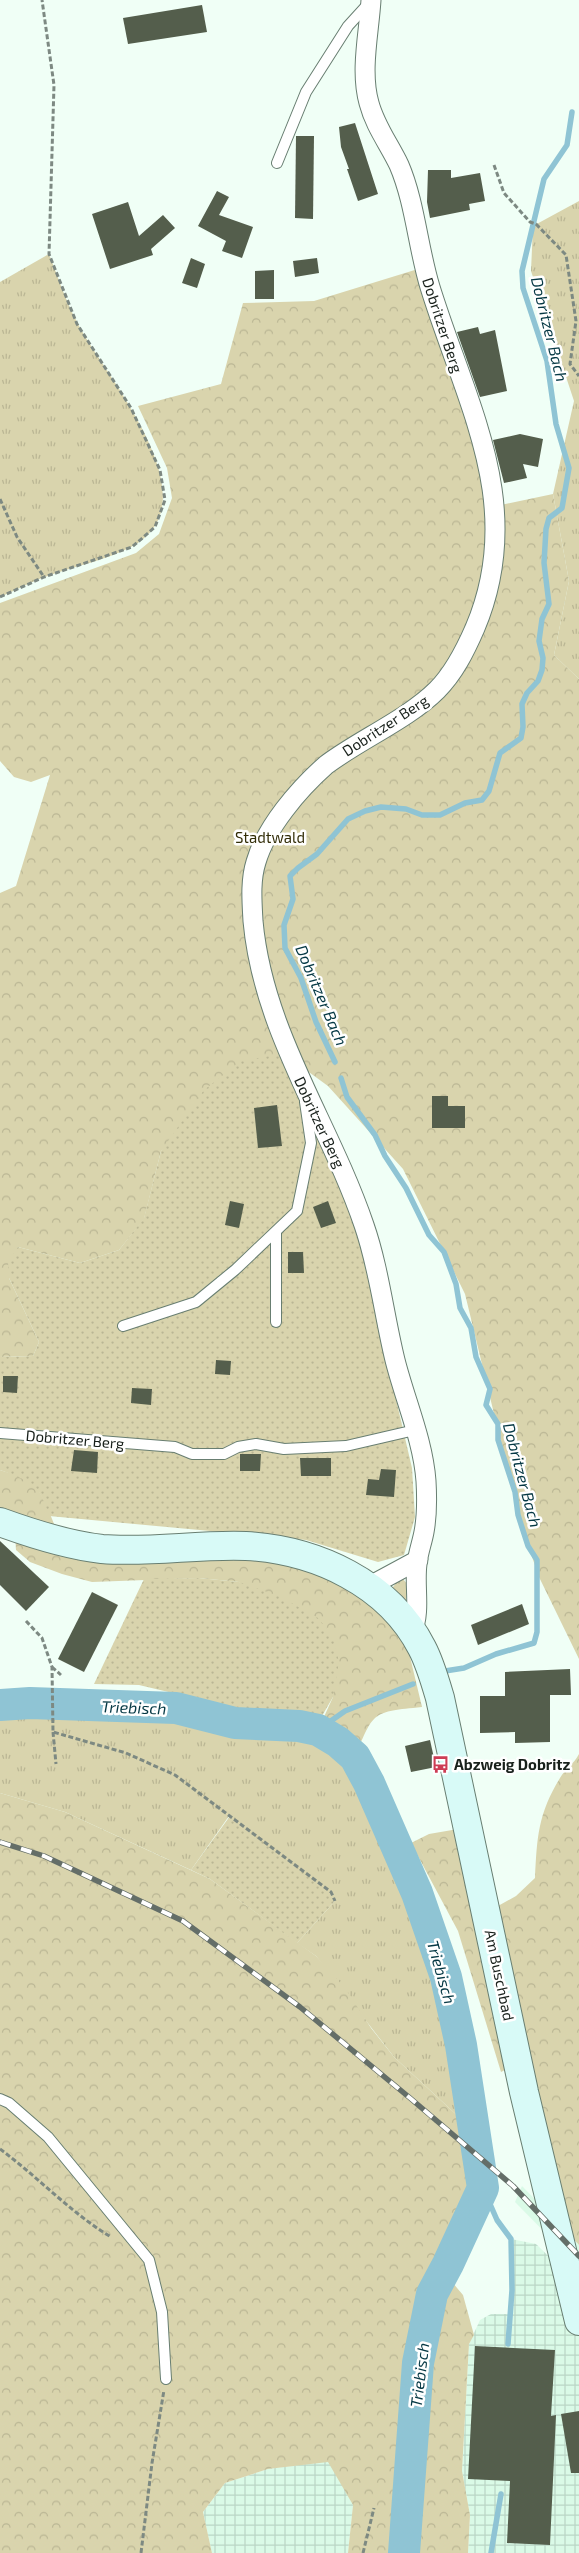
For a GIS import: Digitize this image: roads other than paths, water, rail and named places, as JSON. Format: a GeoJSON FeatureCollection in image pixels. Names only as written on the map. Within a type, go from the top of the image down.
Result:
{"type":"FeatureCollection","features":[{"type":"Feature","properties":{"kind":"main road","name":"Am Buschbad"},"geometry":{"type":"LineString","coordinates":[[0,1522],[62,1543],[103,1549],[245,1546],[283,1550],[319,1559],[343,1570],[368,1587],[393,1609],[412,1632],[422,1648],[440,1698],[524,2092],[579,2321]]}},
{"type":"Feature","properties":{"kind":"street","name":"Dobritzer Berg"},"geometry":{"type":"LineString","coordinates":[[371,0],[366,63],[368,102],[376,124],[399,166],[426,274],[475,420],[494,492],[496,543],[491,582],[480,616],[463,654],[450,675],[436,691],[343,752],[311,779],[284,811],[262,847],[256,861],[253,876],[252,905],[260,969],[269,1002],[302,1084],[348,1182],[368,1238],[391,1344],[422,1457],[427,1503],[415,1583],[418,1618],[412,1632]]}},
{"type":"Feature","properties":{"kind":"street"},"geometry":{"type":"LineString","coordinates":[[368,1587],[418,1560]]}},
{"type":"Feature","properties":{"kind":"lane","name":"Dobritzer Berg"},"geometry":{"type":"LineString","coordinates":[[277,164],[306,92],[348,26],[371,0]]}},
{"type":"Feature","properties":{"kind":"lane"},"geometry":{"type":"LineString","coordinates":[[123,1326],[196,1302],[276,1233],[297,1212],[310,1142],[302,1084]]}},
{"type":"Feature","properties":{"kind":"lane"},"geometry":{"type":"LineString","coordinates":[[276,1233],[276,1322]]}},
{"type":"Feature","properties":{"kind":"lane","name":"Dobritzer Berg"},"geometry":{"type":"LineString","coordinates":[[0,1433],[175,1447],[192,1454],[224,1454],[238,1447],[256,1444],[284,1449],[346,1446],[415,1430]]}},
{"type":"Feature","properties":{"kind":"lane"},"geometry":{"type":"LineString","coordinates":[[0,2098],[9,2103],[48,2138],[150,2260],[162,2312],[166,2380]]}},
{"type":"Feature","properties":{"kind":"waterway","name":"Dobritzer Bach"},"geometry":{"type":"LineString","coordinates":[[335,1062],[316,1022],[301,978],[285,948],[284,925],[293,899],[290,876],[317,854],[348,819],[365,811],[381,807],[406,809],[422,815],[440,815],[465,803],[482,800],[489,791],[500,753],[521,738],[523,727],[522,704],[527,693],[538,681],[542,670],[543,658],[539,641],[542,619],[549,604],[544,563],[546,529],[549,518],[562,508],[569,468],[556,424],[547,361],[523,288],[522,271],[544,179],[567,145],[572,112]]}},
{"type":"Feature","properties":{"kind":"waterway","name":"Dobritzer Bach"},"geometry":{"type":"LineString","coordinates":[[341,1078],[347,1097],[375,1135],[385,1156],[406,1188],[429,1235],[444,1252],[456,1284],[460,1308],[471,1328],[476,1357],[490,1389],[486,1405],[498,1424],[498,1440],[515,1492],[518,1515],[528,1546],[537,1560],[537,1632],[534,1643],[496,1654],[464,1668],[445,1671]]}},
{"type":"Feature","properties":{"kind":"waterway","name":"Dobritzer Bach"},"geometry":{"type":"LineString","coordinates":[[318,1730],[345,1711],[413,1684]]}},
{"type":"Feature","properties":{"kind":"waterway","name":"Triebisch"},"geometry":{"type":"LineString","coordinates":[[0,1705],[30,1703],[176,1708],[235,1723],[299,1726],[318,1730],[338,1742],[355,1757],[369,1783],[417,1893],[446,1977],[461,2045],[483,2188],[432,2294],[418,2363],[404,2553]]}},
{"type":"Feature","properties":{"kind":"waterway"},"geometry":{"type":"LineString","coordinates":[[483,2188],[497,2220],[511,2239],[512,2290],[508,2344]]}},
{"type":"Feature","properties":{"kind":"waterway"},"geometry":{"type":"LineString","coordinates":[[491,2553],[501,2494]]}},
{"type":"Feature","properties":{"kind":"railway"},"geometry":{"type":"LineString","coordinates":[[0,1842],[44,1856],[183,1921],[300,2007],[410,2098],[513,2186],[579,2256]]}},
{"type":"Feature","properties":{"kind":"place","name":"Abzweig Dobritz"},"geometry":{"type":"Point","coordinates":[440,1764]}},
{"type":"Feature","properties":{"kind":"park label","name":"Stadtwald"},"geometry":{"type":"Point","coordinates":[270,837]}}]}
